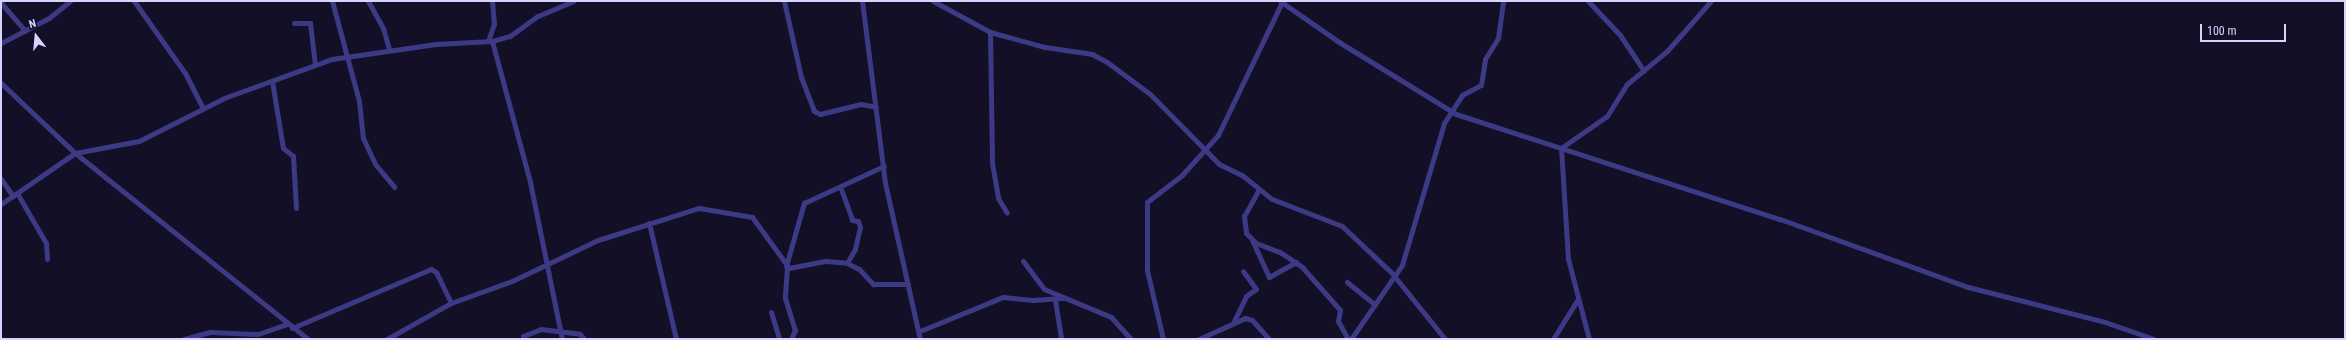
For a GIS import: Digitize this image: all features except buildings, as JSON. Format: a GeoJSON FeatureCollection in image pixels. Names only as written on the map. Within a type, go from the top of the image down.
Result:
{"type":"FeatureCollection","features":[{"type":"Feature","properties":{"kind":"street"},"geometry":{"type":"LineString","coordinates":[[1,43],[25,31],[70,1]]}},
{"type":"Feature","properties":{"kind":"street"},"geometry":{"type":"LineString","coordinates":[[134,1],[185,73],[203,108]]}},
{"type":"Feature","properties":{"kind":"street"},"geometry":{"type":"LineString","coordinates":[[332,1],[344,56],[359,101],[366,146],[379,170],[394,187]]}},
{"type":"Feature","properties":{"kind":"street"},"geometry":{"type":"LineString","coordinates":[[368,1],[386,35],[389,49]]}},
{"type":"Feature","properties":{"kind":"street"},"geometry":{"type":"LineString","coordinates":[[492,1],[494,24],[490,41],[550,265],[562,339]]}},
{"type":"Feature","properties":{"kind":"street"},"geometry":{"type":"LineString","coordinates":[[1,204],[75,152],[139,141],[203,108],[315,65],[344,56],[389,49],[490,41],[510,36],[538,16],[572,1]]}},
{"type":"Feature","properties":{"kind":"street"},"geometry":{"type":"LineString","coordinates":[[784,1],[801,77],[814,112],[820,114],[861,104],[876,107]]}},
{"type":"Feature","properties":{"kind":"street"},"geometry":{"type":"LineString","coordinates":[[862,1],[884,166],[908,284],[920,331],[920,339]]}},
{"type":"Feature","properties":{"kind":"street"},"geometry":{"type":"LineString","coordinates":[[933,1],[990,32],[1099,57],[1142,87],[1206,152],[1258,190],[1342,226],[1395,276],[1445,339]]}},
{"type":"Feature","properties":{"kind":"street"},"geometry":{"type":"LineString","coordinates":[[1352,339],[1395,276],[1408,250],[1426,177],[1448,111],[1467,91],[1481,86],[1485,59],[1498,38],[1503,1]]}},
{"type":"Feature","properties":{"kind":"street"},"geometry":{"type":"LineString","coordinates":[[1588,1],[1620,35],[1644,71]]}},
{"type":"Feature","properties":{"kind":"street"},"geometry":{"type":"LineString","coordinates":[[1561,148],[1603,119],[1627,84],[1667,51],[1711,1]]}},
{"type":"Feature","properties":{"kind":"street"},"geometry":{"type":"LineString","coordinates":[[1163,339],[1148,270],[1147,202],[1206,152],[1226,123],[1281,2],[1448,111],[1780,218],[1968,287],[2105,322],[2154,339]]}},
{"type":"Feature","properties":{"kind":"street"},"geometry":{"type":"LineString","coordinates":[[1,3],[25,31]]}},
{"type":"Feature","properties":{"kind":"street"},"geometry":{"type":"LineString","coordinates":[[294,23],[310,23],[315,65]]}},
{"type":"Feature","properties":{"kind":"street"},"geometry":{"type":"LineString","coordinates":[[990,32],[992,163],[998,198],[1007,213]]}},
{"type":"Feature","properties":{"kind":"street"},"geometry":{"type":"LineString","coordinates":[[272,81],[283,148],[293,156],[296,208]]}},
{"type":"Feature","properties":{"kind":"street"},"geometry":{"type":"LineString","coordinates":[[1,83],[75,152],[287,324],[308,339]]}},
{"type":"Feature","properties":{"kind":"street"},"geometry":{"type":"LineString","coordinates":[[1561,148],[1565,233],[1578,299],[1589,339]]}},
{"type":"Feature","properties":{"kind":"street"},"geometry":{"type":"LineString","coordinates":[[791,339],[795,330],[785,298],[787,267],[804,203],[841,189],[884,166]]}},
{"type":"Feature","properties":{"kind":"street"},"geometry":{"type":"LineString","coordinates":[[1,179],[15,195],[46,243],[47,259]]}},
{"type":"Feature","properties":{"kind":"street"},"geometry":{"type":"LineString","coordinates":[[841,189],[852,220],[858,221],[860,227],[855,249],[847,263]]}},
{"type":"Feature","properties":{"kind":"street"},"geometry":{"type":"LineString","coordinates":[[1258,190],[1244,216],[1246,233],[1252,239],[1296,262],[1340,310],[1338,321],[1348,339]]}},
{"type":"Feature","properties":{"kind":"street"},"geometry":{"type":"LineString","coordinates":[[387,339],[451,304],[550,265],[598,240],[700,208],[751,216],[787,267]]}},
{"type":"Feature","properties":{"kind":"street"},"geometry":{"type":"LineString","coordinates":[[649,223],[676,339]]}},
{"type":"Feature","properties":{"kind":"street"},"geometry":{"type":"LineString","coordinates":[[1252,239],[1269,277],[1296,262]]}},
{"type":"Feature","properties":{"kind":"street"},"geometry":{"type":"LineString","coordinates":[[787,267],[826,261],[847,263],[859,269],[873,284],[908,284]]}},
{"type":"Feature","properties":{"kind":"street"},"geometry":{"type":"LineString","coordinates":[[1023,261],[1044,289],[1111,317],[1131,339]]}},
{"type":"Feature","properties":{"kind":"street"},"geometry":{"type":"LineString","coordinates":[[292,328],[431,269],[436,272],[451,304]]}},
{"type":"Feature","properties":{"kind":"street"},"geometry":{"type":"LineString","coordinates":[[1234,321],[1246,296],[1256,289],[1243,271]]}},
{"type":"Feature","properties":{"kind":"street"},"geometry":{"type":"LineString","coordinates":[[1346,282],[1375,305]]}},
{"type":"Feature","properties":{"kind":"street"},"geometry":{"type":"LineString","coordinates":[[920,331],[1003,297],[1055,300],[1065,298]]}},
{"type":"Feature","properties":{"kind":"street"},"geometry":{"type":"LineString","coordinates":[[1553,339],[1578,299]]}},
{"type":"Feature","properties":{"kind":"street"},"geometry":{"type":"LineString","coordinates":[[1055,300],[1061,339]]}},
{"type":"Feature","properties":{"kind":"street"},"geometry":{"type":"LineString","coordinates":[[771,312],[779,339]]}},
{"type":"Feature","properties":{"kind":"street"},"geometry":{"type":"LineString","coordinates":[[1199,339],[1234,321],[1252,320],[1269,339]]}},
{"type":"Feature","properties":{"kind":"street"},"geometry":{"type":"LineString","coordinates":[[184,339],[210,332],[254,334],[287,324]]}},
{"type":"Feature","properties":{"kind":"street"},"geometry":{"type":"LineString","coordinates":[[523,336],[541,329],[580,334],[584,339]]}},
{"type":"Feature","properties":{"kind":"street"},"geometry":{"type":"LineString","coordinates":[[1213,332],[1216,339]]}}]}
